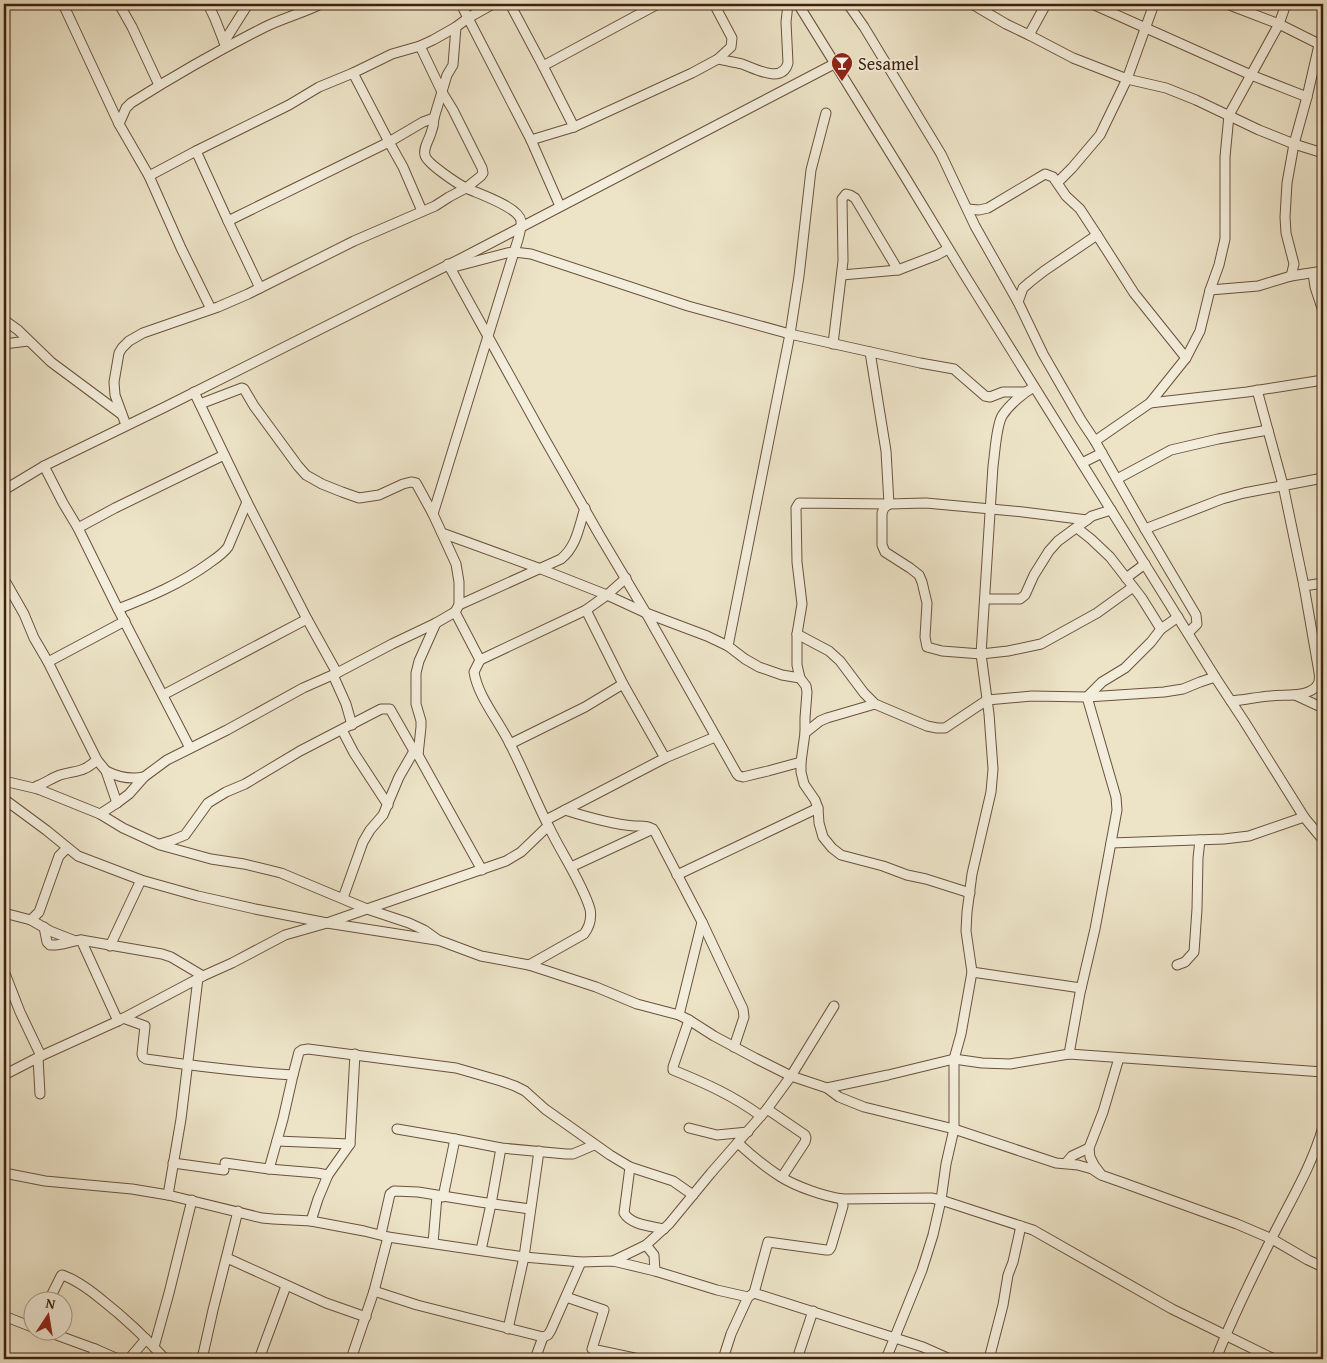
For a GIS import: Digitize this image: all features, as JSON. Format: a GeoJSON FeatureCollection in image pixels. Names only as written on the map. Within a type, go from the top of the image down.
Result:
{"type":"FeatureCollection","features":[{"type":"Feature","properties":{"kind":"street"},"geometry":{"type":"LineString","coordinates":[[63,4],[119,124],[149,176],[211,309]]}},
{"type":"Feature","properties":{"kind":"street"},"geometry":{"type":"LineString","coordinates":[[119,4],[159,85]]}},
{"type":"Feature","properties":{"kind":"street"},"geometry":{"type":"LineString","coordinates":[[208,4],[225,45]]}},
{"type":"Feature","properties":{"kind":"street"},"geometry":{"type":"LineString","coordinates":[[225,45],[248,4]]}},
{"type":"Feature","properties":{"kind":"street"},"geometry":{"type":"LineString","coordinates":[[119,124],[126,108],[131,103],[225,45],[308,7],[322,4]]}},
{"type":"Feature","properties":{"kind":"street"},"geometry":{"type":"LineString","coordinates":[[461,4],[531,140],[560,206]]}},
{"type":"Feature","properties":{"kind":"street"},"geometry":{"type":"LineString","coordinates":[[149,176],[196,150],[273,114],[319,87],[392,54],[420,46],[493,4]]}},
{"type":"Feature","properties":{"kind":"street"},"geometry":{"type":"LineString","coordinates":[[510,4],[574,127]]}},
{"type":"Feature","properties":{"kind":"street"},"geometry":{"type":"LineString","coordinates":[[543,66],[658,4]]}},
{"type":"Feature","properties":{"kind":"street"},"geometry":{"type":"LineString","coordinates":[[531,140],[574,127],[692,73],[718,59],[733,43],[714,4]]}},
{"type":"Feature","properties":{"kind":"street"},"geometry":{"type":"LineString","coordinates":[[718,59],[763,72],[780,73],[786,68],[788,63],[786,22],[788,4]]}},
{"type":"Feature","properties":{"kind":"street"},"geometry":{"type":"LineString","coordinates":[[798,4],[1139,556],[1304,817],[1323,840]]}},
{"type":"Feature","properties":{"kind":"street"},"geometry":{"type":"LineString","coordinates":[[848,4],[941,154],[1043,354],[1196,615],[1197,624],[1188,633]]}},
{"type":"Feature","properties":{"kind":"street"},"geometry":{"type":"LineString","coordinates":[[972,4],[1006,24],[1073,58],[1126,79],[1166,88],[1259,130],[1323,153]]}},
{"type":"Feature","properties":{"kind":"street"},"geometry":{"type":"LineString","coordinates":[[1029,35],[1046,4]]}},
{"type":"Feature","properties":{"kind":"street"},"geometry":{"type":"LineString","coordinates":[[1092,4],[1251,76],[1307,96]]}},
{"type":"Feature","properties":{"kind":"street"},"geometry":{"type":"LineString","coordinates":[[1058,182],[1100,135],[1126,79],[1154,4]]}},
{"type":"Feature","properties":{"kind":"street"},"geometry":{"type":"LineString","coordinates":[[1227,4],[1278,24],[1321,46],[1294,144],[1287,183],[1285,204],[1286,232],[1294,264],[1291,276]]}},
{"type":"Feature","properties":{"kind":"street"},"geometry":{"type":"LineString","coordinates":[[1095,441],[1150,402],[1186,358],[1200,331],[1225,239],[1225,157],[1229,115],[1278,24],[1286,4]]}},
{"type":"Feature","properties":{"kind":"street"},"geometry":{"type":"LineString","coordinates":[[1320,4],[1323,10]]}},
{"type":"Feature","properties":{"kind":"street"},"geometry":{"type":"LineString","coordinates":[[434,514],[521,226],[519,215],[511,209],[466,188],[438,170],[428,162],[425,156],[426,145],[432,133],[434,118],[447,75],[453,65],[456,27]]}},
{"type":"Feature","properties":{"kind":"street"},"geometry":{"type":"LineString","coordinates":[[126,425],[115,395],[114,382],[119,353],[129,341],[143,333],[248,294],[354,241],[435,206],[466,188],[481,176],[482,168],[420,46]]}},
{"type":"Feature","properties":{"kind":"street"},"geometry":{"type":"LineString","coordinates":[[4,490],[44,466],[449,266],[521,226],[834,64]]}},
{"type":"Feature","properties":{"kind":"street"},"geometry":{"type":"LineString","coordinates":[[353,73],[403,167],[422,211]]}},
{"type":"Feature","properties":{"kind":"street"},"geometry":{"type":"LineString","coordinates":[[728,646],[790,334],[800,276],[811,170],[826,113]]}},
{"type":"Feature","properties":{"kind":"street"},"geometry":{"type":"LineString","coordinates":[[228,221],[434,118]]}},
{"type":"Feature","properties":{"kind":"street"},"geometry":{"type":"LineString","coordinates":[[196,150],[260,288]]}},
{"type":"Feature","properties":{"kind":"street"},"geometry":{"type":"LineString","coordinates":[[968,209],[984,209],[1045,174],[1053,176],[1066,196],[1080,209],[1134,293],[1186,358]]}},
{"type":"Feature","properties":{"kind":"street"},"geometry":{"type":"LineString","coordinates":[[833,344],[844,244],[842,198],[846,194],[855,198],[898,270]]}},
{"type":"Feature","properties":{"kind":"street"},"geometry":{"type":"LineString","coordinates":[[1018,302],[1023,288],[1030,282],[1097,235]]}},
{"type":"Feature","properties":{"kind":"street"},"geometry":{"type":"LineString","coordinates":[[842,275],[898,270],[948,249]]}},
{"type":"Feature","properties":{"kind":"street"},"geometry":{"type":"LineString","coordinates":[[449,266],[514,252],[531,254],[688,306],[790,334],[920,364],[954,369],[985,396],[990,397],[1003,392],[1025,392]]}},
{"type":"Feature","properties":{"kind":"street"},"geometry":{"type":"LineString","coordinates":[[449,266],[715,737],[739,776],[744,777],[768,772],[801,762]]}},
{"type":"Feature","properties":{"kind":"street"},"geometry":{"type":"LineString","coordinates":[[1210,290],[1258,286],[1291,276],[1323,271]]}},
{"type":"Feature","properties":{"kind":"street"},"geometry":{"type":"LineString","coordinates":[[1313,273],[1315,287],[1323,311]]}},
{"type":"Feature","properties":{"kind":"street"},"geometry":{"type":"LineString","coordinates":[[4,320],[18,330],[51,362],[121,414]]}},
{"type":"Feature","properties":{"kind":"street"},"geometry":{"type":"LineString","coordinates":[[4,344],[28,341]]}},
{"type":"Feature","properties":{"kind":"street"},"geometry":{"type":"LineString","coordinates":[[870,352],[886,451],[889,504]]}},
{"type":"Feature","properties":{"kind":"street"},"geometry":{"type":"LineString","coordinates":[[1150,402],[1257,390],[1323,380]]}},
{"type":"Feature","properties":{"kind":"street"},"geometry":{"type":"LineString","coordinates":[[886,1359],[922,1270],[933,1235],[954,1129],[954,1059],[961,1034],[972,972],[966,931],[967,912],[978,843],[991,792],[993,769],[989,714],[981,654],[993,466],[996,440],[1002,416],[1025,392],[1034,387]]}},
{"type":"Feature","properties":{"kind":"street"},"geometry":{"type":"LineString","coordinates":[[200,404],[242,388],[275,436],[306,475],[342,492],[359,498],[379,495],[403,484],[416,483],[434,514],[456,564],[459,582],[457,609],[480,660]]}},
{"type":"Feature","properties":{"kind":"street"},"geometry":{"type":"LineString","coordinates":[[1231,701],[1273,695],[1295,695],[1307,692],[1317,686],[1320,681],[1304,586],[1283,485],[1257,390]]}},
{"type":"Feature","properties":{"kind":"street"},"geometry":{"type":"LineString","coordinates":[[194,392],[247,502],[335,674],[352,725]]}},
{"type":"Feature","properties":{"kind":"street"},"geometry":{"type":"LineString","coordinates":[[1117,479],[1171,450],[1268,430]]}},
{"type":"Feature","properties":{"kind":"street"},"geometry":{"type":"LineString","coordinates":[[1082,463],[1102,453]]}},
{"type":"Feature","properties":{"kind":"street"},"geometry":{"type":"LineString","coordinates":[[78,528],[121,504],[224,455]]}},
{"type":"Feature","properties":{"kind":"street"},"geometry":{"type":"LineString","coordinates":[[44,466],[78,528],[190,748]]}},
{"type":"Feature","properties":{"kind":"street"},"geometry":{"type":"LineString","coordinates":[[1145,529],[1222,499],[1323,478]]}},
{"type":"Feature","properties":{"kind":"street"},"geometry":{"type":"LineString","coordinates":[[118,609],[170,587],[200,570],[224,552],[228,547],[247,502]]}},
{"type":"Feature","properties":{"kind":"street"},"geometry":{"type":"LineString","coordinates":[[970,893],[841,855],[823,837],[818,823],[818,808],[804,784],[801,772],[807,692],[806,686],[800,678],[797,665],[797,634],[802,604],[797,562],[797,504],[926,503],[1086,520]]}},
{"type":"Feature","properties":{"kind":"street"},"geometry":{"type":"LineString","coordinates":[[889,504],[882,513],[882,545],[885,552],[894,556],[919,575],[927,603],[927,647],[950,652],[981,654],[1041,644],[1097,613],[1132,587]]}},
{"type":"Feature","properties":{"kind":"street"},"geometry":{"type":"LineString","coordinates":[[100,814],[129,794],[144,777],[167,760],[227,730],[303,688],[436,623],[457,609],[561,559],[574,543],[585,508]]}},
{"type":"Feature","properties":{"kind":"street"},"geometry":{"type":"LineString","coordinates":[[985,599],[1020,599],[1023,597],[1034,575],[1058,541],[1092,516],[1111,510]]}},
{"type":"Feature","properties":{"kind":"street"},"geometry":{"type":"LineString","coordinates":[[1076,528],[1110,557],[1141,597],[1161,629]]}},
{"type":"Feature","properties":{"kind":"street"},"geometry":{"type":"LineString","coordinates":[[442,533],[541,569],[607,595],[646,613],[707,636],[728,646],[759,667],[782,675],[800,678]]}},
{"type":"Feature","properties":{"kind":"street"},"geometry":{"type":"LineString","coordinates":[[1139,556],[1155,547]]}},
{"type":"Feature","properties":{"kind":"street"},"geometry":{"type":"LineString","coordinates":[[1126,578],[1145,564]]}},
{"type":"Feature","properties":{"kind":"street"},"geometry":{"type":"LineString","coordinates":[[529,965],[584,934],[591,922],[590,911],[571,867],[547,823],[510,744],[483,695],[475,676],[475,668],[480,660],[586,610],[626,578]]}},
{"type":"Feature","properties":{"kind":"street"},"geometry":{"type":"LineString","coordinates":[[4,580],[24,614],[34,638],[97,760],[106,771],[117,803]]}},
{"type":"Feature","properties":{"kind":"street"},"geometry":{"type":"LineString","coordinates":[[1304,586],[1323,583]]}},
{"type":"Feature","properties":{"kind":"street"},"geometry":{"type":"LineString","coordinates":[[4,588],[12,596]]}},
{"type":"Feature","properties":{"kind":"street"},"geometry":{"type":"LineString","coordinates":[[586,610],[623,684],[665,758]]}},
{"type":"Feature","properties":{"kind":"street"},"geometry":{"type":"LineString","coordinates":[[1087,697],[1102,682],[1125,668],[1161,629],[1178,617]]}},
{"type":"Feature","properties":{"kind":"street"},"geometry":{"type":"LineString","coordinates":[[163,695],[307,619]]}},
{"type":"Feature","properties":{"kind":"street"},"geometry":{"type":"LineString","coordinates":[[48,662],[125,622]]}},
{"type":"Feature","properties":{"kind":"street"},"geometry":{"type":"LineString","coordinates":[[343,898],[363,842],[370,830],[383,815],[399,777],[416,753],[421,721],[416,704],[416,673],[436,623]]}},
{"type":"Feature","properties":{"kind":"street"},"geometry":{"type":"LineString","coordinates":[[797,634],[829,651],[840,661],[864,693],[875,704],[926,726],[937,728],[945,728],[987,700],[1032,696],[1087,697],[1164,692],[1183,689],[1216,677]]}},
{"type":"Feature","properties":{"kind":"street"},"geometry":{"type":"LineString","coordinates":[[510,744],[585,707],[623,684]]}},
{"type":"Feature","properties":{"kind":"street"},"geometry":{"type":"LineString","coordinates":[[1295,695],[1323,708]]}},
{"type":"Feature","properties":{"kind":"street"},"geometry":{"type":"LineString","coordinates":[[1069,1054],[1117,810],[1116,797],[1087,697]]}},
{"type":"Feature","properties":{"kind":"street"},"geometry":{"type":"LineString","coordinates":[[805,733],[827,718],[875,704]]}},
{"type":"Feature","properties":{"kind":"street"},"geometry":{"type":"LineString","coordinates":[[160,844],[185,835],[208,804],[226,792],[381,709],[390,709],[482,870]]}},
{"type":"Feature","properties":{"kind":"street"},"geometry":{"type":"LineString","coordinates":[[342,730],[358,761],[388,805]]}},
{"type":"Feature","properties":{"kind":"street"},"geometry":{"type":"LineString","coordinates":[[4,1075],[286,936],[506,861],[521,852],[547,823],[565,810],[665,758],[715,737]]}},
{"type":"Feature","properties":{"kind":"street"},"geometry":{"type":"LineString","coordinates":[[38,789],[38,786],[58,776],[80,772],[97,760]]}},
{"type":"Feature","properties":{"kind":"street"},"geometry":{"type":"LineString","coordinates":[[106,771],[127,778],[144,777]]}},
{"type":"Feature","properties":{"kind":"street"},"geometry":{"type":"LineString","coordinates":[[4,781],[38,789],[100,814],[123,828],[160,844],[221,861],[244,864],[281,874],[367,909],[410,923],[438,940]]}},
{"type":"Feature","properties":{"kind":"street"},"geometry":{"type":"LineString","coordinates":[[4,799],[78,856],[141,880],[198,896],[327,923],[438,940],[481,956],[529,965],[596,987],[637,1004],[679,1015],[754,1058],[792,1076],[827,1088],[838,1097],[864,1107],[954,1129],[1051,1162],[1063,1165],[1066,1163],[1078,1165],[1092,1169],[1101,1175],[1237,1224],[1272,1239],[1323,1267]]}},
{"type":"Feature","properties":{"kind":"street"},"geometry":{"type":"LineString","coordinates":[[677,875],[818,808]]}},
{"type":"Feature","properties":{"kind":"street"},"geometry":{"type":"LineString","coordinates":[[565,810],[597,820],[653,829],[702,922],[743,1009],[744,1017],[734,1047]]}},
{"type":"Feature","properties":{"kind":"street"},"geometry":{"type":"LineString","coordinates":[[1111,843],[1200,840],[1249,836],[1304,817]]}},
{"type":"Feature","properties":{"kind":"street"},"geometry":{"type":"LineString","coordinates":[[571,867],[653,829]]}},
{"type":"Feature","properties":{"kind":"street"},"geometry":{"type":"LineString","coordinates":[[1177,965],[1185,962],[1194,952],[1200,840]]}},
{"type":"Feature","properties":{"kind":"street"},"geometry":{"type":"LineString","coordinates":[[31,920],[39,912],[59,856],[67,848]]}},
{"type":"Feature","properties":{"kind":"street"},"geometry":{"type":"LineString","coordinates":[[110,946],[141,880]]}},
{"type":"Feature","properties":{"kind":"street"},"geometry":{"type":"LineString","coordinates":[[4,913],[31,920],[44,927],[47,942],[50,945],[77,940],[168,956],[200,977]]}},
{"type":"Feature","properties":{"kind":"street"},"geometry":{"type":"LineString","coordinates":[[679,1015],[702,922]]}},
{"type":"Feature","properties":{"kind":"street"},"geometry":{"type":"LineString","coordinates":[[77,940],[120,1019],[145,1026],[143,1057],[146,1059],[243,1072],[293,1075]]}},
{"type":"Feature","properties":{"kind":"street"},"geometry":{"type":"LineString","coordinates":[[4,971],[40,1057],[40,1094]]}},
{"type":"Feature","properties":{"kind":"street"},"geometry":{"type":"LineString","coordinates":[[972,972],[1081,988]]}},
{"type":"Feature","properties":{"kind":"street"},"geometry":{"type":"LineString","coordinates":[[168,1195],[181,1119],[186,1065],[200,977]]}},
{"type":"Feature","properties":{"kind":"street"},"geometry":{"type":"LineString","coordinates":[[613,1261],[646,1245],[664,1229],[764,1113],[792,1076],[834,1006]]}},
{"type":"Feature","properties":{"kind":"street"},"geometry":{"type":"LineString","coordinates":[[689,1020],[673,1070],[725,1093],[805,1135],[806,1138],[782,1177]]}},
{"type":"Feature","properties":{"kind":"street"},"geometry":{"type":"LineString","coordinates":[[269,1169],[299,1052],[308,1049],[456,1068],[515,1086],[525,1091],[545,1109],[594,1145],[630,1167],[673,1181],[693,1195]]}},
{"type":"Feature","properties":{"kind":"street"},"geometry":{"type":"LineString","coordinates":[[312,1221],[318,1199],[328,1176],[350,1144],[355,1054]]}},
{"type":"Feature","properties":{"kind":"street"},"geometry":{"type":"LineString","coordinates":[[827,1088],[954,1059],[1010,1064],[1069,1054],[1323,1072]]}},
{"type":"Feature","properties":{"kind":"street"},"geometry":{"type":"LineString","coordinates":[[1101,1175],[1090,1157],[1090,1148],[1119,1058]]}},
{"type":"Feature","properties":{"kind":"street"},"geometry":{"type":"LineString","coordinates":[[1216,1359],[1250,1282],[1312,1161],[1323,1127]]}},
{"type":"Feature","properties":{"kind":"street"},"geometry":{"type":"LineString","coordinates":[[688,1128],[716,1134],[748,1132]]}},
{"type":"Feature","properties":{"kind":"street"},"geometry":{"type":"LineString","coordinates":[[397,1129],[455,1138],[501,1148],[570,1154],[594,1145]]}},
{"type":"Feature","properties":{"kind":"street"},"geometry":{"type":"LineString","coordinates":[[433,1243],[440,1196],[455,1138]]}},
{"type":"Feature","properties":{"kind":"street"},"geometry":{"type":"LineString","coordinates":[[277,1141],[350,1144]]}},
{"type":"Feature","properties":{"kind":"street"},"geometry":{"type":"LineString","coordinates":[[738,1143],[782,1177],[830,1197],[842,1199],[931,1198],[1033,1230],[1172,1309],[1274,1359]]}},
{"type":"Feature","properties":{"kind":"street"},"geometry":{"type":"LineString","coordinates":[[481,1250],[501,1148]]}},
{"type":"Feature","properties":{"kind":"street"},"geometry":{"type":"LineString","coordinates":[[1066,1163],[1072,1156],[1090,1148]]}},
{"type":"Feature","properties":{"kind":"street"},"geometry":{"type":"LineString","coordinates":[[508,1328],[524,1257],[539,1151]]}},
{"type":"Feature","properties":{"kind":"street"},"geometry":{"type":"LineString","coordinates":[[173,1163],[317,1173],[328,1176]]}},
{"type":"Feature","properties":{"kind":"street"},"geometry":{"type":"LineString","coordinates":[[630,1167],[624,1213],[626,1217],[664,1229]]}},
{"type":"Feature","properties":{"kind":"street"},"geometry":{"type":"LineString","coordinates":[[4,1173],[45,1181],[132,1189],[192,1200],[273,1219],[312,1221],[384,1236],[524,1257],[581,1262],[613,1261],[655,1271],[717,1290],[751,1295],[813,1311],[923,1347],[950,1359]]}},
{"type":"Feature","properties":{"kind":"street"},"geometry":{"type":"LineString","coordinates":[[351,1359],[374,1291],[391,1192],[396,1190],[418,1192],[530,1209]]}},
{"type":"Feature","properties":{"kind":"street"},"geometry":{"type":"LineString","coordinates":[[723,1359],[731,1334],[751,1295],[768,1242],[829,1250],[843,1206],[842,1199]]}},
{"type":"Feature","properties":{"kind":"street"},"geometry":{"type":"LineString","coordinates":[[154,1347],[161,1327],[192,1200]]}},
{"type":"Feature","properties":{"kind":"street"},"geometry":{"type":"LineString","coordinates":[[202,1359],[238,1212]]}},
{"type":"Feature","properties":{"kind":"street"},"geometry":{"type":"LineString","coordinates":[[989,1359],[1021,1226]]}},
{"type":"Feature","properties":{"kind":"street"},"geometry":{"type":"LineString","coordinates":[[646,1245],[654,1255],[655,1271]]}},
{"type":"Feature","properties":{"kind":"street"},"geometry":{"type":"LineString","coordinates":[[226,1258],[326,1303],[366,1317]]}},
{"type":"Feature","properties":{"kind":"street"},"geometry":{"type":"LineString","coordinates":[[374,1291],[418,1305],[543,1336],[550,1333],[581,1262]]}},
{"type":"Feature","properties":{"kind":"street"},"geometry":{"type":"LineString","coordinates":[[54,1290],[62,1275],[88,1289],[133,1326],[165,1359]]}},
{"type":"Feature","properties":{"kind":"street"},"geometry":{"type":"LineString","coordinates":[[259,1359],[286,1286]]}},
{"type":"Feature","properties":{"kind":"street"},"geometry":{"type":"LineString","coordinates":[[566,1297],[604,1310],[592,1349],[639,1359]]}},
{"type":"Feature","properties":{"kind":"street"},"geometry":{"type":"LineString","coordinates":[[797,1359],[813,1311]]}},
{"type":"Feature","properties":{"kind":"street"},"geometry":{"type":"LineString","coordinates":[[4,1316],[22,1323]]}},
{"type":"Feature","properties":{"kind":"street"},"geometry":{"type":"LineString","coordinates":[[535,1359],[543,1336]]}},
{"type":"Feature","properties":{"kind":"street"},"geometry":{"type":"LineString","coordinates":[[129,1359],[146,1338]]}},
{"type":"Feature","properties":{"kind":"street"},"geometry":{"type":"LineString","coordinates":[[70,1340],[118,1359]]}},
{"type":"Feature","properties":{"kind":"street"},"geometry":{"type":"LineString","coordinates":[[93,1359],[95,1349]]}},
{"type":"Feature","properties":{"kind":"place","name":"Sesamel"},"geometry":{"type":"Point","coordinates":[842,82]}}]}
